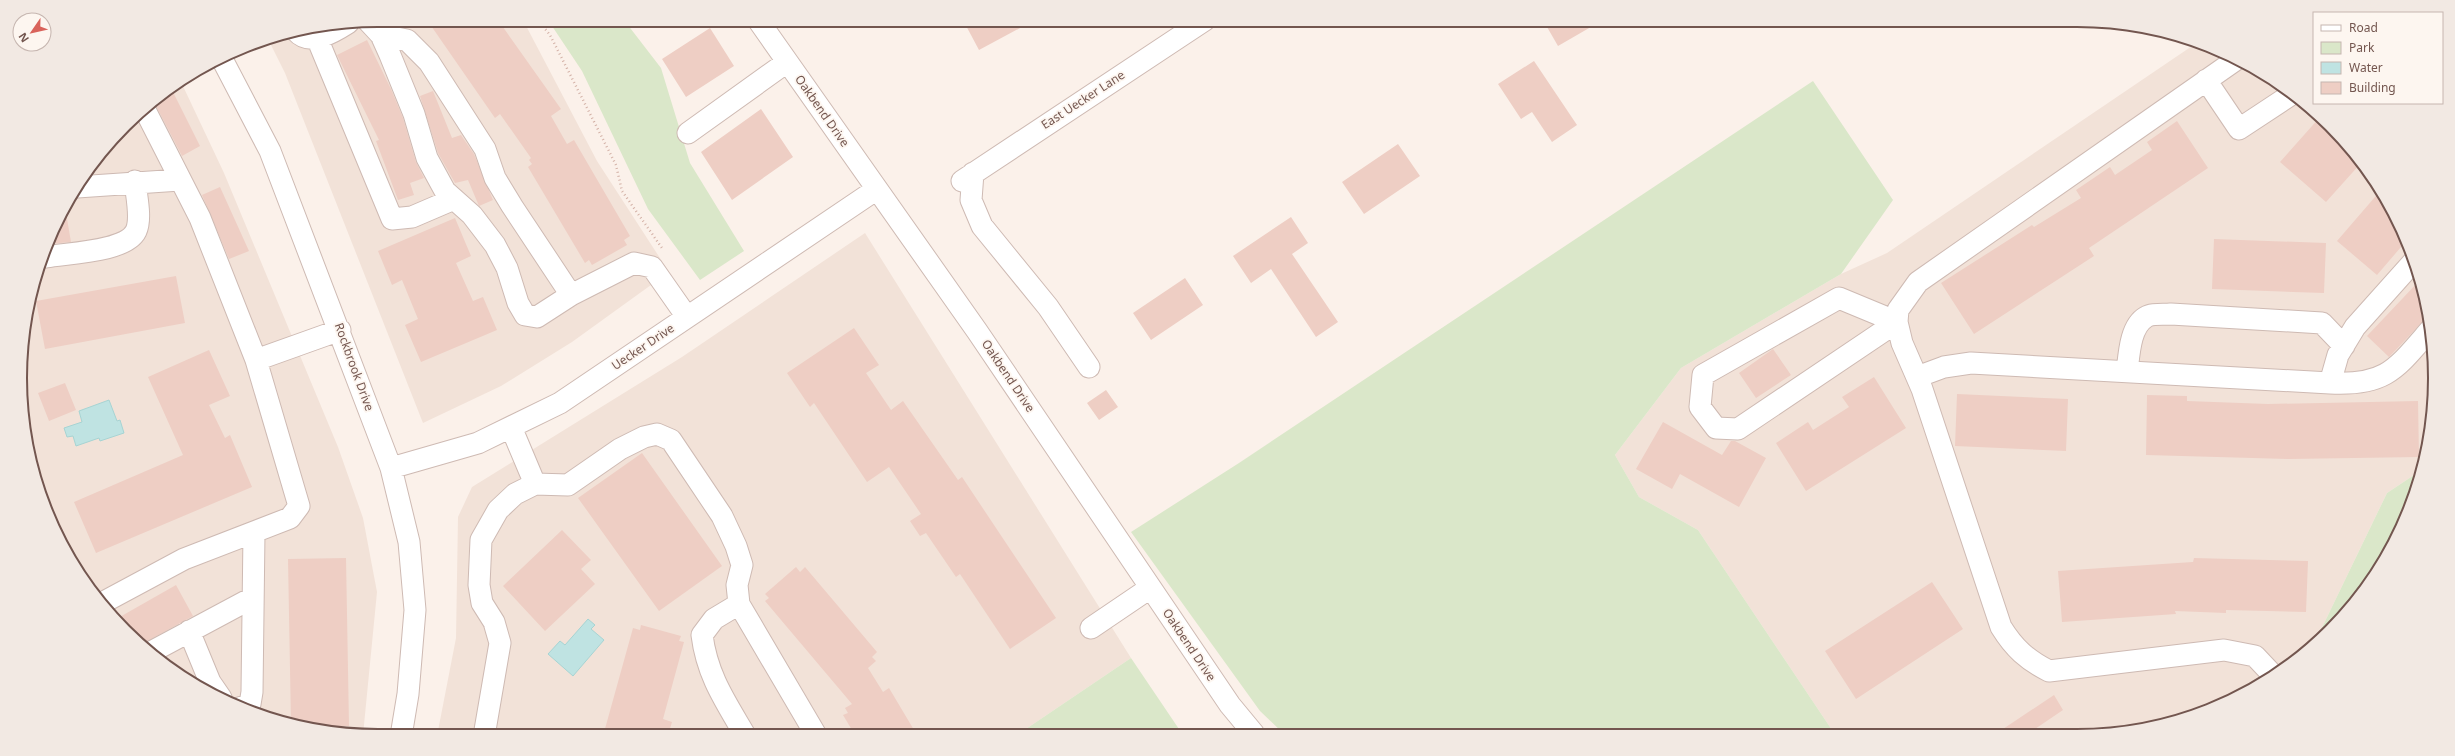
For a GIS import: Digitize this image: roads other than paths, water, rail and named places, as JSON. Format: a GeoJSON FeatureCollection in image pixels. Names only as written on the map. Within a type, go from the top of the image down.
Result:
{"type":"FeatureCollection","features":[{"type":"Feature","properties":{"kind":"street","name":"Oakbend Drive"},"geometry":{"type":"LineString","coordinates":[[763,27],[977,331],[1230,705],[1250,729]]}},
{"type":"Feature","properties":{"kind":"street","name":"East Uecker Lane"},"geometry":{"type":"LineString","coordinates":[[1090,367],[1052,313],[982,226],[971,200],[968,177],[1194,27]]}},
{"type":"Feature","properties":{"kind":"street"},"geometry":{"type":"LineString","coordinates":[[374,28],[414,114],[427,158],[445,191],[472,215],[495,245],[507,268],[518,303],[525,316],[537,317],[571,295],[634,263],[652,267],[687,318]]}},
{"type":"Feature","properties":{"kind":"street"},"geometry":{"type":"LineString","coordinates":[[374,28],[407,40],[429,62],[485,149],[495,178],[571,295]]}},
{"type":"Feature","properties":{"kind":"street"},"geometry":{"type":"LineString","coordinates":[[303,36],[317,38],[330,34],[337,30]]}},
{"type":"Feature","properties":{"kind":"street"},"geometry":{"type":"LineString","coordinates":[[317,38],[392,220],[412,217],[454,199]]}},
{"type":"Feature","properties":{"kind":"street"},"geometry":{"type":"LineString","coordinates":[[688,133],[787,62]]}},
{"type":"Feature","properties":{"kind":"street","name":"Rockbrook Drive"},"geometry":{"type":"LineString","coordinates":[[224,63],[270,150],[340,330],[391,468],[409,542],[415,610],[408,694],[402,729]]}},
{"type":"Feature","properties":{"kind":"street"},"geometry":{"type":"LineString","coordinates":[[2232,63],[1918,282],[1898,310],[1897,322],[1902,343],[1917,377],[2001,627],[2011,643],[2030,662],[2049,671],[2224,650],[2256,656],[2270,671]]}},
{"type":"Feature","properties":{"kind":"street"},"geometry":{"type":"LineString","coordinates":[[2206,80],[2239,129],[2287,97]]}},
{"type":"Feature","properties":{"kind":"street"},"geometry":{"type":"LineString","coordinates":[[107,600],[184,559],[290,518],[299,506],[256,360],[200,218],[147,114]]}},
{"type":"Feature","properties":{"kind":"street"},"geometry":{"type":"LineString","coordinates":[[84,186],[136,181],[180,180]]}},
{"type":"Feature","properties":{"kind":"street"},"geometry":{"type":"LineString","coordinates":[[49,256],[122,244],[136,231],[138,218],[136,181]]}},
{"type":"Feature","properties":{"kind":"street","name":"Uecker Drive"},"geometry":{"type":"LineString","coordinates":[[391,468],[478,444],[560,403],[877,189]]}},
{"type":"Feature","properties":{"kind":"street"},"geometry":{"type":"LineString","coordinates":[[2330,383],[2338,355],[2355,327],[2409,266]]}},
{"type":"Feature","properties":{"kind":"street"},"geometry":{"type":"LineString","coordinates":[[1839,298],[1897,322],[1738,429],[1716,428],[1700,407],[1703,375],[1839,298]]}},
{"type":"Feature","properties":{"kind":"street"},"geometry":{"type":"LineString","coordinates":[[2127,372],[2131,343],[2140,322],[2148,316],[2171,314],[2322,323],[2344,346]]}},
{"type":"Feature","properties":{"kind":"street"},"geometry":{"type":"LineString","coordinates":[[256,360],[340,330]]}},
{"type":"Feature","properties":{"kind":"street"},"geometry":{"type":"LineString","coordinates":[[1917,377],[1944,367],[1971,364],[2330,383],[2367,383],[2385,376],[2401,364],[2425,336]]}},
{"type":"Feature","properties":{"kind":"street"},"geometry":{"type":"LineString","coordinates":[[511,427],[535,484]]}},
{"type":"Feature","properties":{"kind":"street"},"geometry":{"type":"LineString","coordinates":[[485,729],[500,644],[494,622],[482,603],[479,585],[481,540],[498,510],[515,494],[535,484],[568,485],[620,449],[644,437],[657,434],[671,440],[722,516],[736,546],[742,565],[738,586],[739,604],[812,729]]}},
{"type":"Feature","properties":{"kind":"street"},"geometry":{"type":"LineString","coordinates":[[250,704],[252,692],[254,533]]}},
{"type":"Feature","properties":{"kind":"street"},"geometry":{"type":"LineString","coordinates":[[1091,628],[1150,588]]}},
{"type":"Feature","properties":{"kind":"street"},"geometry":{"type":"LineString","coordinates":[[156,649],[252,598]]}},
{"type":"Feature","properties":{"kind":"street"},"geometry":{"type":"LineString","coordinates":[[739,604],[714,619],[702,635],[705,659],[716,685],[742,729]]}},
{"type":"Feature","properties":{"kind":"street"},"geometry":{"type":"LineString","coordinates":[[189,631],[210,682],[215,689]]}},
{"type":"Feature","properties":{"kind":"water"},"geometry":{"type":"Polygon","coordinates":[[[109,400],[117,421],[120,420],[124,433],[100,441],[99,438],[76,446],[73,436],[67,437],[64,428],[82,422],[79,411],[109,400]]]}},
{"type":"Feature","properties":{"kind":"water"},"geometry":{"type":"Polygon","coordinates":[[[588,619],[595,625],[591,629],[604,640],[573,676],[548,654],[560,641],[565,645],[588,619]]]}}]}
